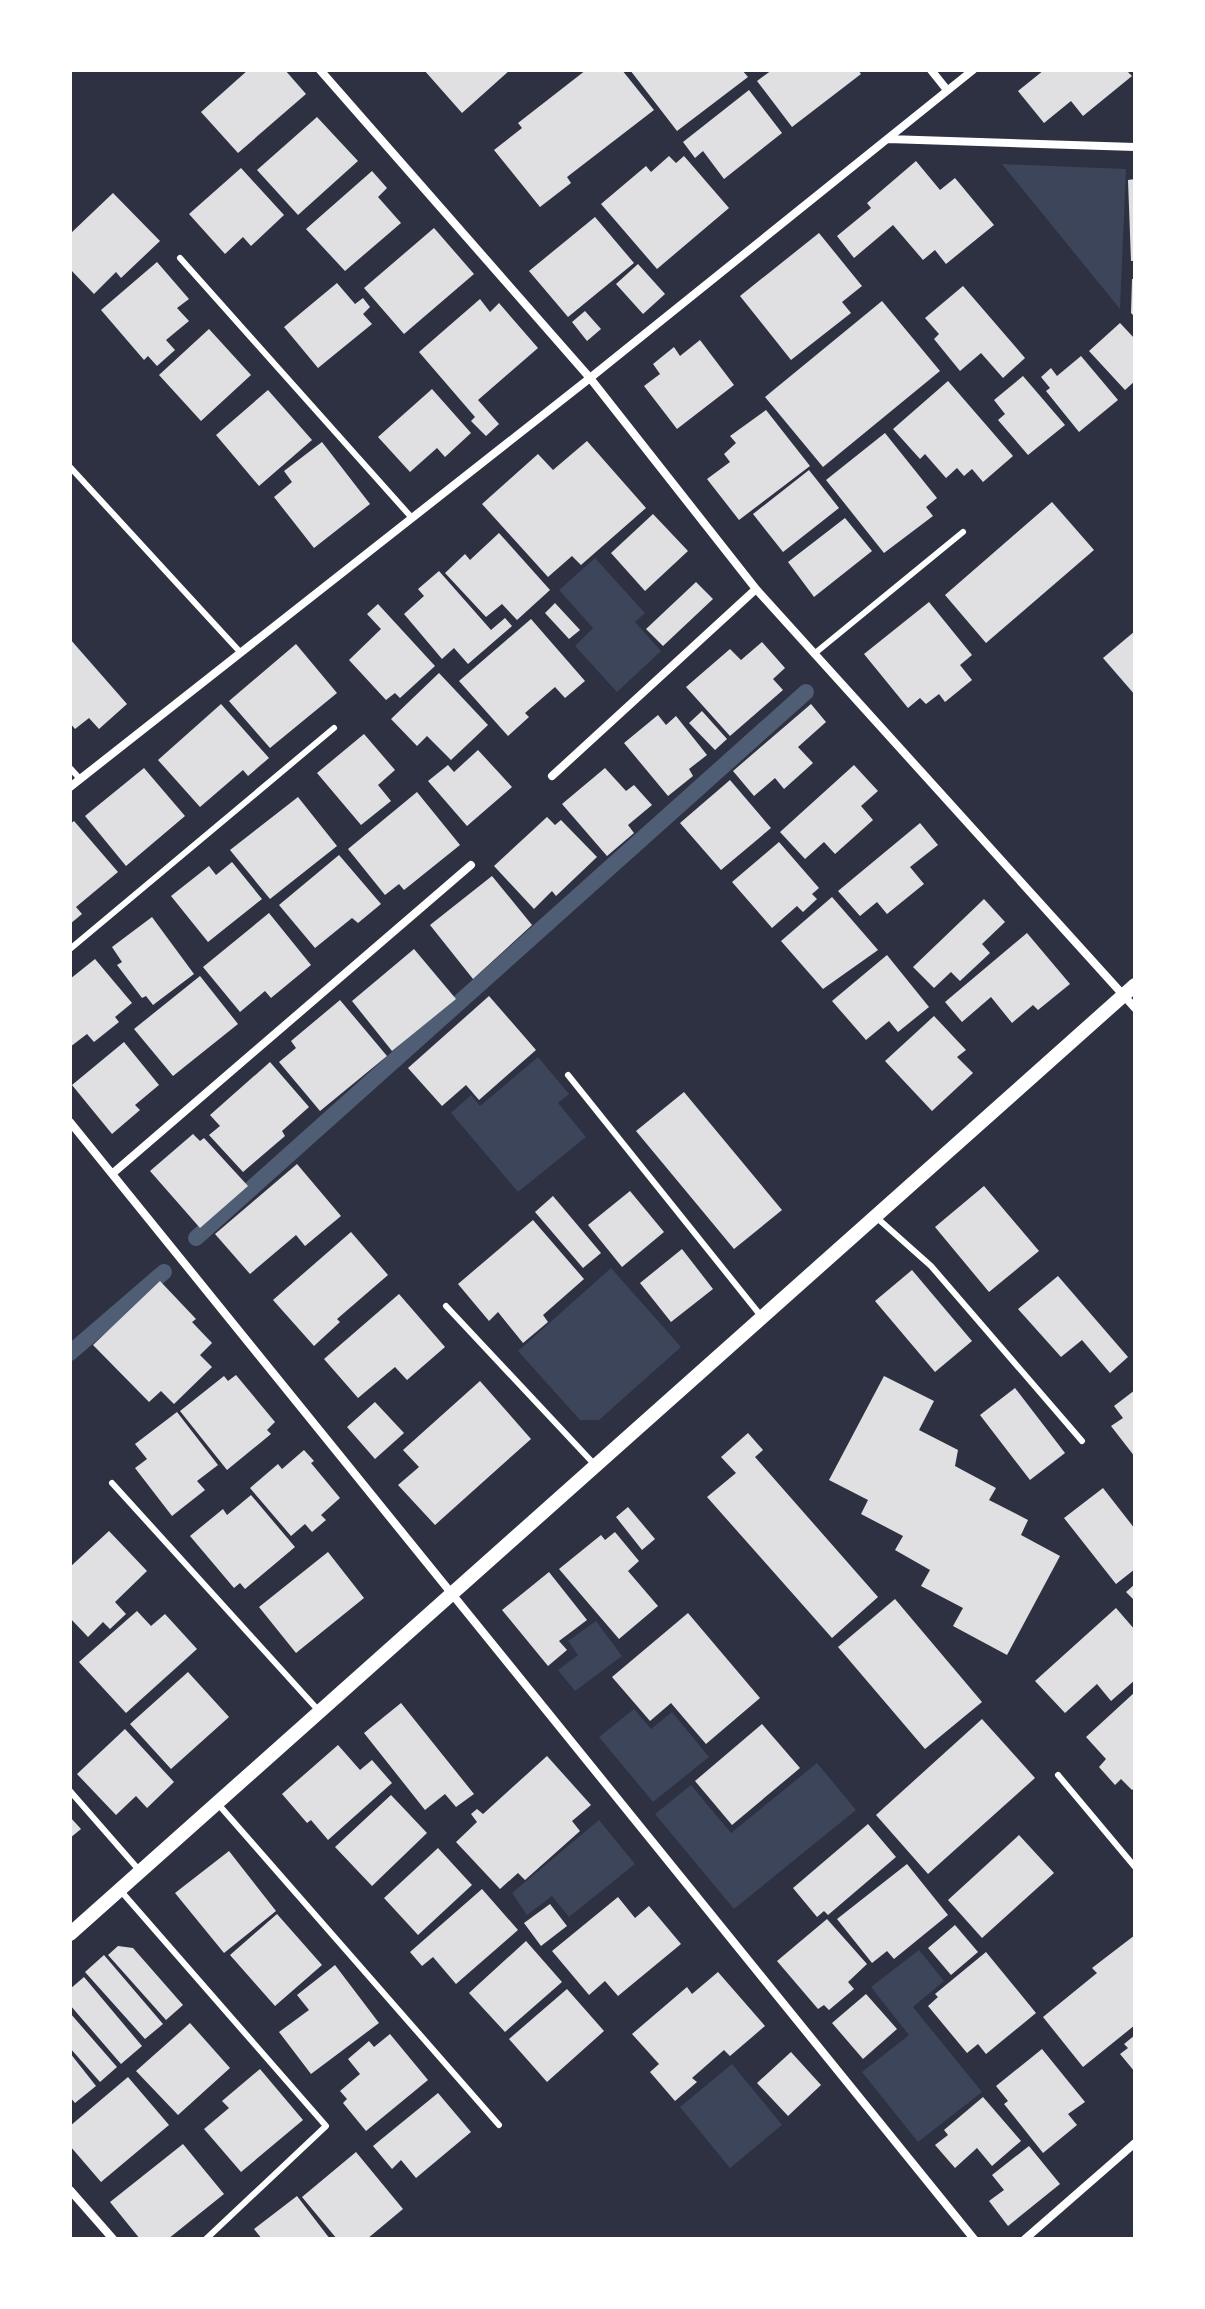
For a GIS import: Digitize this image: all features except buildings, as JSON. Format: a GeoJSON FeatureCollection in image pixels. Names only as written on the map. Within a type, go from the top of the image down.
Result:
{"type":"FeatureCollection","features":[{"type":"Feature","properties":{"kind":"street"},"geometry":{"type":"LineString","coordinates":[[320,70],[590,378],[756,589],[1129,990],[1135,1008]]}},
{"type":"Feature","properties":{"kind":"street"},"geometry":{"type":"LineString","coordinates":[[931,70],[947,90]]}},
{"type":"Feature","properties":{"kind":"street"},"geometry":{"type":"LineString","coordinates":[[70,787],[413,519],[973,70]]}},
{"type":"Feature","properties":{"kind":"street"},"geometry":{"type":"LineString","coordinates":[[887,139],[1135,147]]}},
{"type":"Feature","properties":{"kind":"street"},"geometry":{"type":"LineString","coordinates":[[552,776],[756,589]]}},
{"type":"Feature","properties":{"kind":"street"},"geometry":{"type":"LineString","coordinates":[[112,1174],[471,865]]}},
{"type":"Feature","properties":{"kind":"street"},"geometry":{"type":"LineString","coordinates":[[70,1934],[764,1319],[1129,990]]}},
{"type":"Feature","properties":{"kind":"street"},"geometry":{"type":"LineString","coordinates":[[70,1122],[974,2239]]}},
{"type":"Feature","properties":{"kind":"street"},"geometry":{"type":"LineString","coordinates":[[1025,2239],[1135,2143]]}},
{"type":"Feature","properties":{"kind":"street"},"geometry":{"type":"LineString","coordinates":[[70,2190],[113,2239]]}},
{"type":"Feature","properties":{"kind":"lane"},"geometry":{"type":"LineString","coordinates":[[180,258],[413,519]]}},
{"type":"Feature","properties":{"kind":"lane"},"geometry":{"type":"LineString","coordinates":[[70,467],[241,653]]}},
{"type":"Feature","properties":{"kind":"lane"},"geometry":{"type":"LineString","coordinates":[[814,654],[963,532]]}},
{"type":"Feature","properties":{"kind":"lane"},"geometry":{"type":"LineString","coordinates":[[70,949],[334,728]]}},
{"type":"Feature","properties":{"kind":"lane"},"geometry":{"type":"LineString","coordinates":[[70,768],[80,779]]}},
{"type":"Feature","properties":{"kind":"lane"},"geometry":{"type":"LineString","coordinates":[[568,1075],[764,1319]]}},
{"type":"Feature","properties":{"kind":"lane"},"geometry":{"type":"LineString","coordinates":[[876,1217],[931,1266],[1082,1441]]}},
{"type":"Feature","properties":{"kind":"lane"},"geometry":{"type":"LineString","coordinates":[[446,1306],[597,1467]]}},
{"type":"Feature","properties":{"kind":"lane"},"geometry":{"type":"LineString","coordinates":[[112,1483],[321,1713]]}},
{"type":"Feature","properties":{"kind":"lane"},"geometry":{"type":"LineString","coordinates":[[1058,1775],[1135,1867]]}},
{"type":"Feature","properties":{"kind":"lane"},"geometry":{"type":"LineString","coordinates":[[70,1791],[141,1873]]}},
{"type":"Feature","properties":{"kind":"lane"},"geometry":{"type":"LineString","coordinates":[[218,1804],[499,2125]]}},
{"type":"Feature","properties":{"kind":"lane"},"geometry":{"type":"LineString","coordinates":[[120,1890],[326,2126],[206,2239]]}},
{"type":"Feature","properties":{"kind":"shaded area"},"geometry":{"type":"Polygon","coordinates":[[[1002,164],[1126,169],[1120,309],[1002,164]]]}},
{"type":"Feature","properties":{"kind":"shaded area"},"geometry":{"type":"Polygon","coordinates":[[[595,558],[645,613],[635,622],[661,651],[617,692],[575,646],[593,628],[559,590],[595,558]]]}},
{"type":"Feature","properties":{"kind":"shaded area"},"geometry":{"type":"Polygon","coordinates":[[[538,1057],[569,1094],[558,1103],[586,1137],[518,1192],[451,1113],[471,1095],[480,1106],[538,1057]]]}},
{"type":"Feature","properties":{"kind":"shaded area"},"geometry":{"type":"Polygon","coordinates":[[[611,1268],[681,1347],[599,1420],[580,1420],[518,1351],[611,1268]]]}},
{"type":"Feature","properties":{"kind":"shaded area"},"geometry":{"type":"Polygon","coordinates":[[[596,1621],[622,1656],[575,1691],[558,1670],[578,1655],[568,1641],[596,1621]]]}},
{"type":"Feature","properties":{"kind":"shaded area"},"geometry":{"type":"Polygon","coordinates":[[[634,1709],[651,1729],[672,1712],[709,1757],[653,1802],[599,1737],[634,1709]]]}},
{"type":"Feature","properties":{"kind":"shaded area"},"geometry":{"type":"Polygon","coordinates":[[[817,1763],[856,1810],[734,1909],[655,1814],[691,1785],[731,1833],[817,1763]]]}},
{"type":"Feature","properties":{"kind":"shaded area"},"geometry":{"type":"Polygon","coordinates":[[[599,1820],[635,1864],[569,1917],[552,1896],[527,1915],[512,1893],[599,1820]]]}},
{"type":"Feature","properties":{"kind":"shaded area"},"geometry":{"type":"Polygon","coordinates":[[[919,1950],[944,1981],[913,2007],[982,2092],[918,2142],[862,2072],[909,2035],[871,1987],[919,1950]]]}},
{"type":"Feature","properties":{"kind":"shaded area"},"geometry":{"type":"Polygon","coordinates":[[[732,2064],[782,2125],[730,2168],[680,2107],[732,2064]]]}},
{"type":"Feature","properties":{"kind":"waterway"},"geometry":{"type":"LineString","coordinates":[[196,1238],[806,692]]}},
{"type":"Feature","properties":{"kind":"waterway"},"geometry":{"type":"LineString","coordinates":[[70,1353],[164,1272]]}}]}
